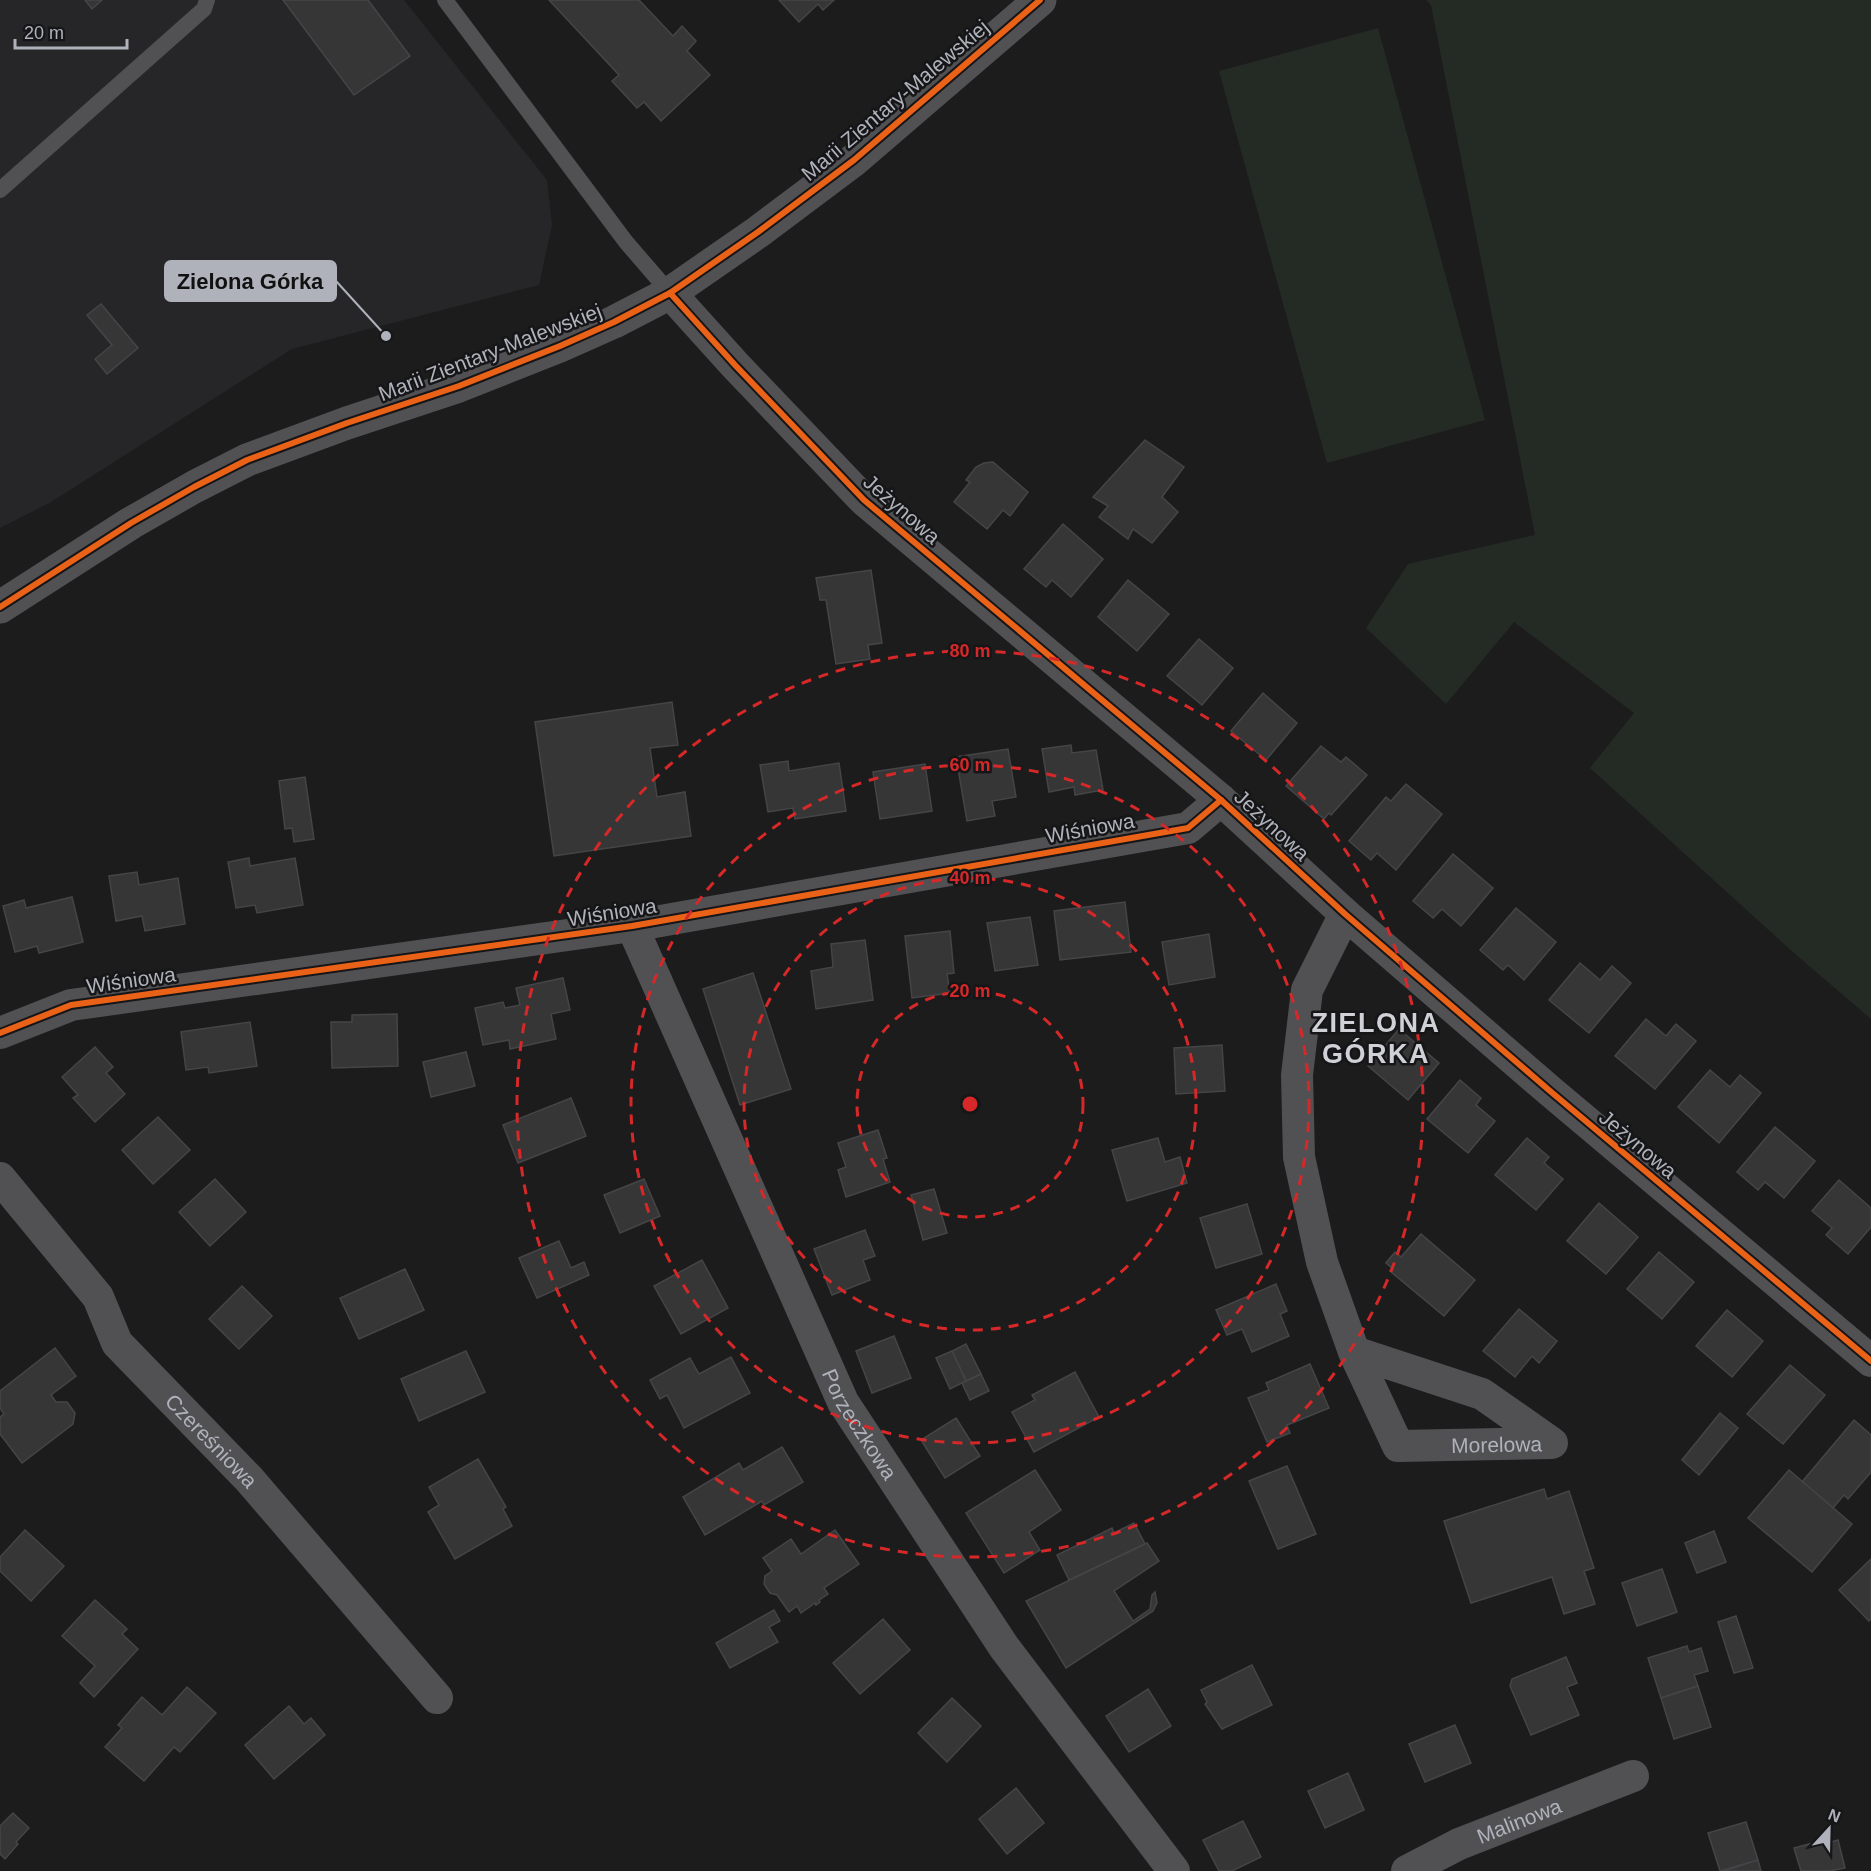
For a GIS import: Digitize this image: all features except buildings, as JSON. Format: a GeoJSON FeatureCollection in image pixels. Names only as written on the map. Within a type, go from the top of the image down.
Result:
{"type":"FeatureCollection","features":[{"type":"Feature","properties":{"kind":"street","name":"Marii Zientary-Malewskiej"},"geometry":{"type":"LineString","coordinates":[[0,607],[131,523],[247,460],[346,423],[459,386],[560,346],[614,322],[670,293],[758,232],[854,160],[1040,0]]}},
{"type":"Feature","properties":{"kind":"street","name":"Jeżynowa"},"geometry":{"type":"LineString","coordinates":[[670,293],[735,365],[864,500],[1221,800],[1345,914],[1550,1091],[1871,1362]]}},
{"type":"Feature","properties":{"kind":"street","name":"Wiśniowa"},"geometry":{"type":"LineString","coordinates":[[0,1033],[71,1005],[632,926],[1188,828],[1221,800]]}},
{"type":"Feature","properties":{"kind":"street","name":"Morelowa"},"geometry":{"type":"LineString","coordinates":[[1345,914],[1307,990],[1297,1075],[1298,1145],[1322,1262],[1354,1352],[1398,1446],[1552,1443],[1482,1394],[1354,1352]]}},
{"type":"Feature","properties":{"kind":"street","name":"Porzeczkowa"},"geometry":{"type":"LineString","coordinates":[[632,926],[843,1402],[1004,1647],[1174,1871]]}},
{"type":"Feature","properties":{"kind":"street","name":"Czereśniowa"},"geometry":{"type":"LineString","coordinates":[[0,1178],[98,1297],[117,1343],[249,1479],[437,1698]]}},
{"type":"Feature","properties":{"kind":"street","name":"Malinowa"},"geometry":{"type":"LineString","coordinates":[[1407,1871],[1459,1844],[1633,1776]]}},
{"type":"Feature","properties":{"kind":"lane"},"geometry":{"type":"LineString","coordinates":[[0,190],[204,9],[207,0]]}},
{"type":"Feature","properties":{"kind":"lane"},"geometry":{"type":"LineString","coordinates":[[445,0],[626,242],[670,293]]}},
{"type":"Feature","properties":{"kind":"shaded area"},"geometry":{"type":"Polygon","coordinates":[[[0,0],[404,0],[547,180],[552,225],[539,285],[292,349],[51,502],[0,528],[0,0]]]}},
{"type":"Feature","properties":{"kind":"shaded area"},"geometry":{"type":"Polygon","coordinates":[[[1426,0],[1871,0],[1871,1019],[1794,953],[1590,768],[1634,713],[1514,622],[1446,704],[1366,628],[1408,564],[1535,535],[1431,5],[1426,0]]]}},
{"type":"Feature","properties":{"kind":"shaded area"},"geometry":{"type":"Polygon","coordinates":[[[1378,28],[1485,420],[1327,463],[1219,71],[1378,28]]]}},
{"type":"Feature","properties":{"kind":"cycle path"},"geometry":{"type":"LineString","coordinates":[[0,607],[131,523],[247,460],[347,423],[459,386],[560,346],[614,322],[670,293],[758,232],[854,160],[1040,0]]}},
{"type":"Feature","properties":{"kind":"cycle path"},"geometry":{"type":"LineString","coordinates":[[670,293],[735,365],[864,500],[1221,800],[1345,914],[1550,1091],[1871,1361]]}},
{"type":"Feature","properties":{"kind":"cycle path"},"geometry":{"type":"LineString","coordinates":[[0,1033],[71,1005],[632,926],[1188,828],[1221,800]]}},
{"type":"Feature","properties":{"kind":"place","name":"Zielona Górka"},"geometry":{"type":"Point","coordinates":[386,336]}},
{"type":"Feature","properties":{"kind":"district","name":"ZIELONA GÓRKA"},"geometry":{"type":"Point","coordinates":[1376,1038]}}]}
